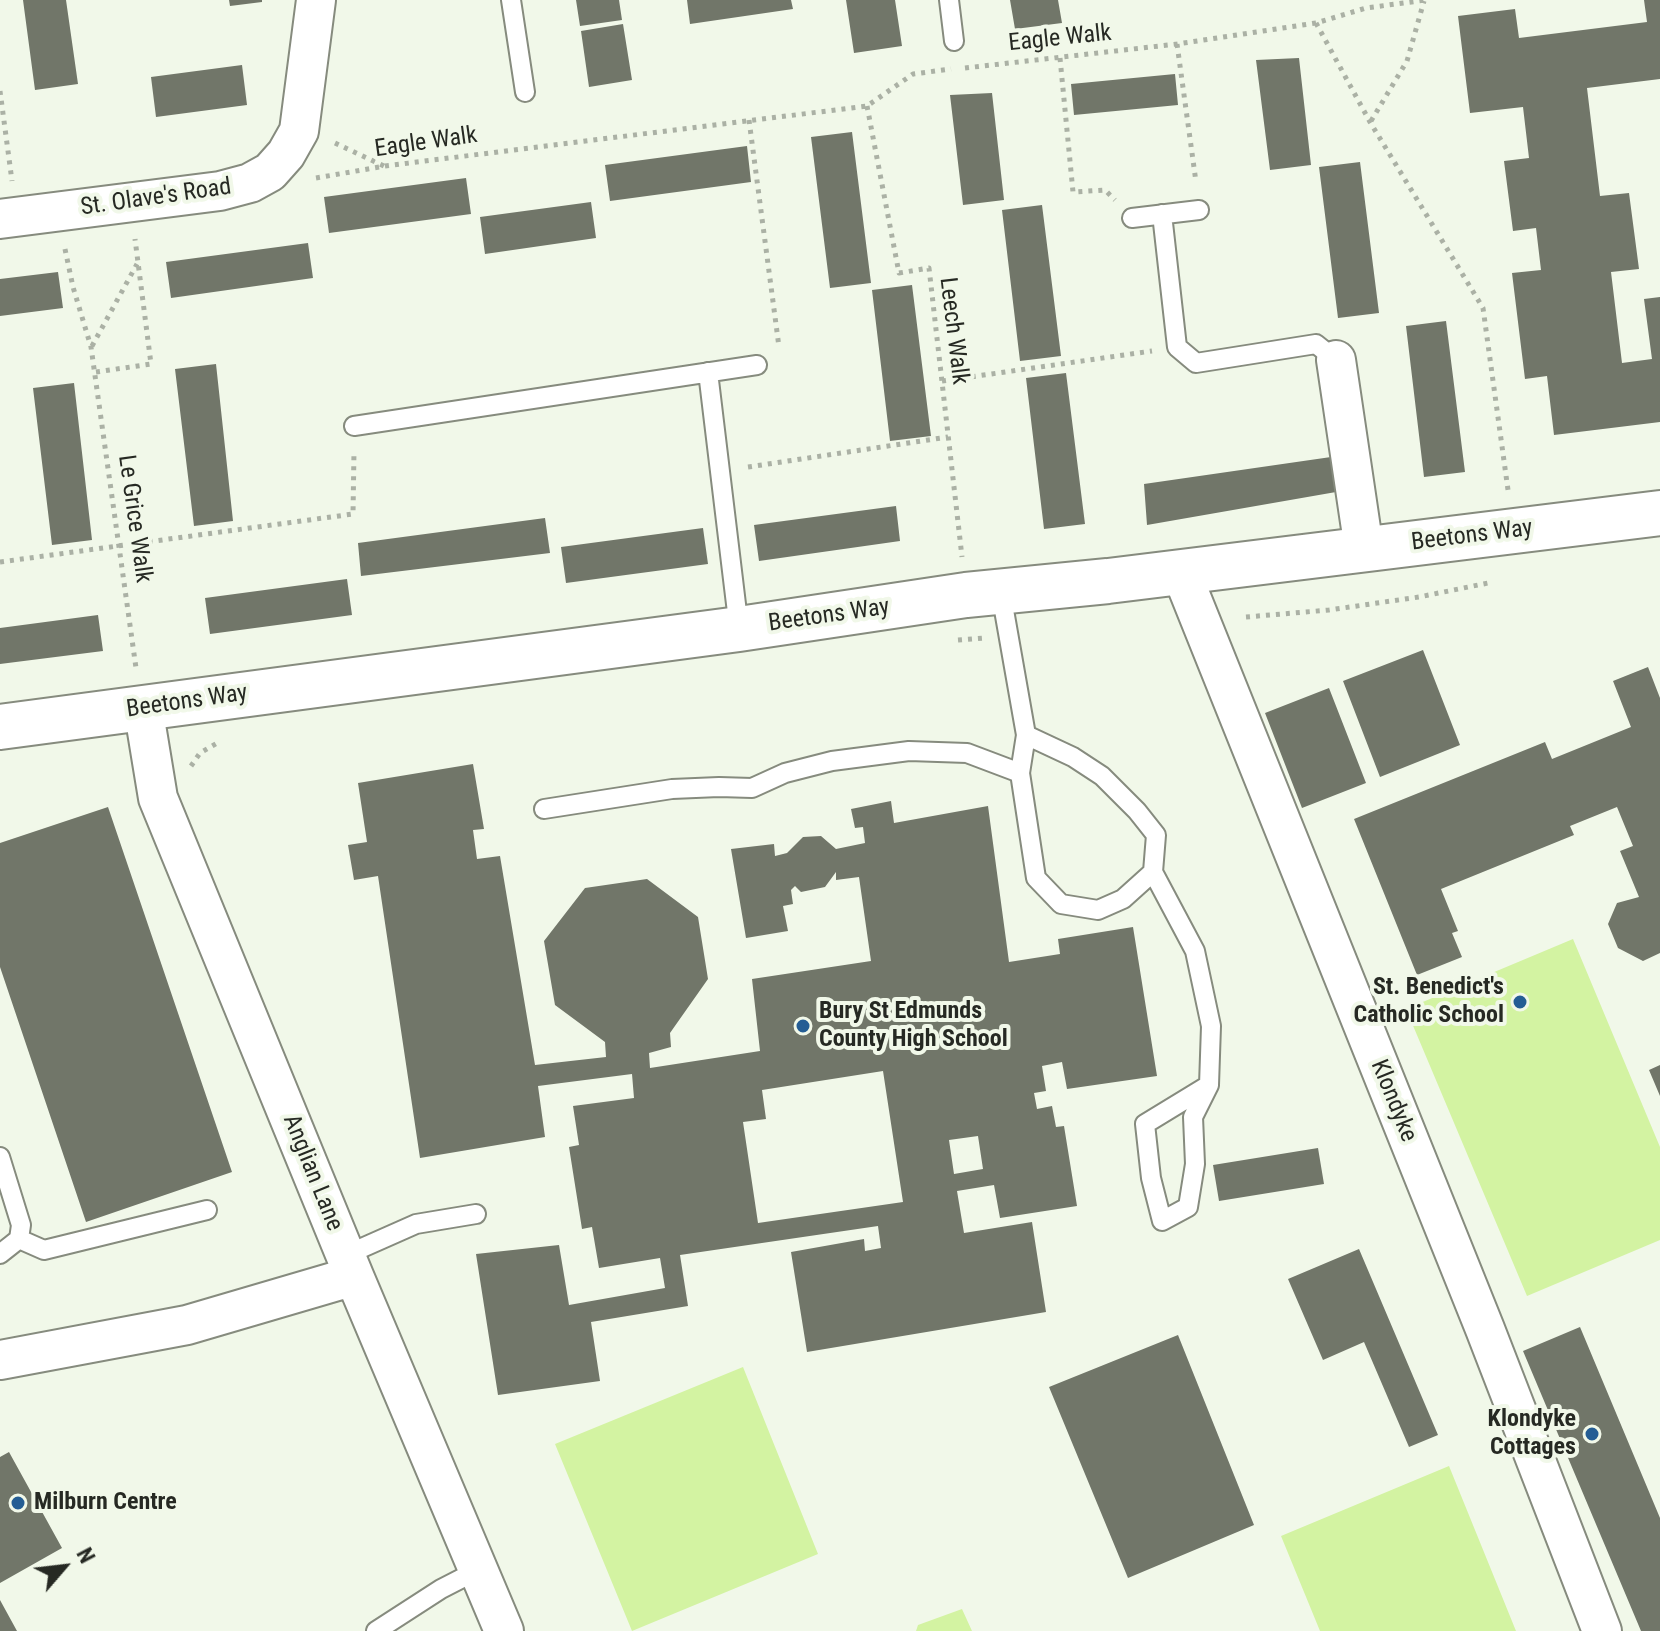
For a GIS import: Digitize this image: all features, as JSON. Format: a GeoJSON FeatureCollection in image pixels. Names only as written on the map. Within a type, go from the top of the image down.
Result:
{"type":"FeatureCollection","features":[{"type":"Feature","properties":{"kind":"street","name":"St. Olave's Road"},"geometry":{"type":"LineString","coordinates":[[7,218],[220,191],[250,183],[270,172],[286,154],[299,131],[316,0]]}},
{"type":"Feature","properties":{"kind":"street"},"geometry":{"type":"LineString","coordinates":[[1336,360],[1364,549]]}},
{"type":"Feature","properties":{"kind":"street","name":"Beetons Way"},"geometry":{"type":"LineString","coordinates":[[0,727],[140,689],[739,629],[984,594],[1660,513]]}},
{"type":"Feature","properties":{"kind":"street","name":"Klondyke"},"geometry":{"type":"LineString","coordinates":[[1181,572],[1473,1299],[1602,1631]]}},
{"type":"Feature","properties":{"kind":"street","name":"Anglian Lane"},"geometry":{"type":"LineString","coordinates":[[140,689],[158,798],[504,1631]]}},
{"type":"Feature","properties":{"kind":"street"},"geometry":{"type":"LineString","coordinates":[[0,1360],[187,1325],[350,1265]]}},
{"type":"Feature","properties":{"kind":"lane"},"geometry":{"type":"LineString","coordinates":[[511,0],[525,92]]}},
{"type":"Feature","properties":{"kind":"lane"},"geometry":{"type":"LineString","coordinates":[[949,0],[954,41]]}},
{"type":"Feature","properties":{"kind":"lane"},"geometry":{"type":"LineString","coordinates":[[1132,218],[1199,210]]}},
{"type":"Feature","properties":{"kind":"lane"},"geometry":{"type":"LineString","coordinates":[[1162,214],[1177,347],[1196,363],[1316,344],[1336,360]]}},
{"type":"Feature","properties":{"kind":"lane"},"geometry":{"type":"LineString","coordinates":[[354,426],[757,365]]}},
{"type":"Feature","properties":{"kind":"lane"},"geometry":{"type":"LineString","coordinates":[[708,372],[739,629]]}},
{"type":"Feature","properties":{"kind":"lane"},"geometry":{"type":"LineString","coordinates":[[984,594],[1026,735],[1020,773],[1036,878],[1061,904],[1098,910],[1123,899],[1153,872]]}},
{"type":"Feature","properties":{"kind":"lane"},"geometry":{"type":"LineString","coordinates":[[1026,735],[1073,757],[1102,776],[1156,835],[1153,872],[1195,951],[1211,1026],[1209,1085],[1193,1117],[1195,1164],[1188,1207],[1162,1221],[1151,1178],[1145,1124],[1209,1085]]}},
{"type":"Feature","properties":{"kind":"lane"},"geometry":{"type":"LineString","coordinates":[[544,809],[672,789],[752,788],[785,773],[832,761],[909,751],[967,753],[1020,773]]}},
{"type":"Feature","properties":{"kind":"lane"},"geometry":{"type":"LineString","coordinates":[[0,1157],[21,1225],[19,1239],[0,1254]]}},
{"type":"Feature","properties":{"kind":"lane"},"geometry":{"type":"LineString","coordinates":[[19,1239],[44,1250],[207,1210]]}},
{"type":"Feature","properties":{"kind":"lane"},"geometry":{"type":"LineString","coordinates":[[350,1265],[416,1224],[476,1214]]}},
{"type":"Feature","properties":{"kind":"lane"},"geometry":{"type":"LineString","coordinates":[[376,1631],[431,1595],[478,1570]]}},
{"type":"Feature","properties":{"kind":"path"},"geometry":{"type":"LineString","coordinates":[[1370,122],[1407,61],[1425,0]]}},
{"type":"Feature","properties":{"kind":"path","name":"Eagle Walk"},"geometry":{"type":"LineString","coordinates":[[306,180],[385,166],[867,106],[913,74],[1177,44],[1316,23],[1366,8],[1425,0]]}},
{"type":"Feature","properties":{"kind":"path"},"geometry":{"type":"LineString","coordinates":[[1316,23],[1370,122],[1483,308],[1508,491]]}},
{"type":"Feature","properties":{"kind":"path"},"geometry":{"type":"LineString","coordinates":[[1177,44],[1199,210]]}},
{"type":"Feature","properties":{"kind":"path"},"geometry":{"type":"LineString","coordinates":[[1060,58],[1073,192],[1105,190],[1132,218]]}},
{"type":"Feature","properties":{"kind":"path"},"geometry":{"type":"LineString","coordinates":[[0,91],[12,184],[7,218]]}},
{"type":"Feature","properties":{"kind":"path","name":"Leech Walk"},"geometry":{"type":"LineString","coordinates":[[867,106],[899,273],[929,268],[948,437],[984,594]]}},
{"type":"Feature","properties":{"kind":"path"},"geometry":{"type":"LineString","coordinates":[[749,120],[781,360],[757,365]]}},
{"type":"Feature","properties":{"kind":"path"},"geometry":{"type":"LineString","coordinates":[[328,140],[385,166]]}},
{"type":"Feature","properties":{"kind":"path"},"geometry":{"type":"LineString","coordinates":[[96,372],[151,364],[135,234]]}},
{"type":"Feature","properties":{"kind":"path","name":"Le Grice Walk"},"geometry":{"type":"LineString","coordinates":[[64,244],[96,372],[140,689]]}},
{"type":"Feature","properties":{"kind":"path"},"geometry":{"type":"LineString","coordinates":[[91,347],[137,263]]}},
{"type":"Feature","properties":{"kind":"path"},"geometry":{"type":"LineString","coordinates":[[942,381],[1177,347]]}},
{"type":"Feature","properties":{"kind":"path"},"geometry":{"type":"LineString","coordinates":[[0,562],[353,514],[354,426]]}},
{"type":"Feature","properties":{"kind":"path"},"geometry":{"type":"LineString","coordinates":[[720,472],[948,437]]}},
{"type":"Feature","properties":{"kind":"path"},"geometry":{"type":"LineString","coordinates":[[1246,617],[1329,610],[1493,582]]}},
{"type":"Feature","properties":{"kind":"green space"},"geometry":{"type":"Polygon","coordinates":[[[1573,939],[1660,1147],[1660,1240],[1527,1296],[1406,1009],[1573,939]]]}},
{"type":"Feature","properties":{"kind":"green space"},"geometry":{"type":"Polygon","coordinates":[[[743,1367],[818,1554],[632,1631],[555,1444],[743,1367]]]}},
{"type":"Feature","properties":{"kind":"green space"},"geometry":{"type":"Polygon","coordinates":[[[1449,1466],[1516,1631],[1320,1631],[1281,1536],[1449,1466]]]}},
{"type":"Feature","properties":{"kind":"green space"},"geometry":{"type":"Polygon","coordinates":[[[962,1609],[972,1631],[916,1631],[918,1625],[962,1609]]]}},
{"type":"Feature","properties":{"kind":"building"},"geometry":{"type":"Polygon","coordinates":[[[23,0],[66,0],[78,84],[35,90],[23,0]]]}},
{"type":"Feature","properties":{"kind":"building"},"geometry":{"type":"Polygon","coordinates":[[[229,0],[262,0],[262,2],[230,6],[229,0]]]}},
{"type":"Feature","properties":{"kind":"building"},"geometry":{"type":"Polygon","coordinates":[[[576,0],[619,0],[622,20],[580,26],[576,0]]]}},
{"type":"Feature","properties":{"kind":"building"},"geometry":{"type":"Polygon","coordinates":[[[687,0],[791,0],[793,9],[690,24],[687,0]]]}},
{"type":"Feature","properties":{"kind":"building"},"geometry":{"type":"Polygon","coordinates":[[[846,0],[895,0],[902,46],[854,53],[846,0]]]}},
{"type":"Feature","properties":{"kind":"building"},"geometry":{"type":"Polygon","coordinates":[[[1010,0],[1058,0],[1062,23],[1015,29],[1010,0]]]}},
{"type":"Feature","properties":{"kind":"building"},"geometry":{"type":"Polygon","coordinates":[[[1644,0],[1660,0],[1660,79],[1587,88],[1600,196],[1629,193],[1639,269],[1611,272],[1622,363],[1652,359],[1644,299],[1660,297],[1660,422],[1554,435],[1547,376],[1525,379],[1512,273],[1541,270],[1536,228],[1513,231],[1504,161],[1529,158],[1523,107],[1470,113],[1458,16],[1515,9],[1519,38],[1647,22],[1644,0]]]}},
{"type":"Feature","properties":{"kind":"building"},"geometry":{"type":"Polygon","coordinates":[[[623,24],[632,80],[589,87],[581,31],[623,24]]]}},
{"type":"Feature","properties":{"kind":"building"},"geometry":{"type":"Polygon","coordinates":[[[1299,58],[1311,165],[1270,170],[1256,60],[1299,58]]]}},
{"type":"Feature","properties":{"kind":"building"},"geometry":{"type":"Polygon","coordinates":[[[242,65],[247,105],[156,117],[151,77],[242,65]]]}},
{"type":"Feature","properties":{"kind":"building"},"geometry":{"type":"Polygon","coordinates":[[[1175,74],[1178,105],[1074,115],[1071,84],[1175,74]]]}},
{"type":"Feature","properties":{"kind":"building"},"geometry":{"type":"Polygon","coordinates":[[[992,93],[1004,200],[963,205],[950,95],[992,93]]]}},
{"type":"Feature","properties":{"kind":"building"},"geometry":{"type":"Polygon","coordinates":[[[852,132],[871,283],[830,288],[811,137],[852,132]]]}},
{"type":"Feature","properties":{"kind":"building"},"geometry":{"type":"Polygon","coordinates":[[[747,146],[751,182],[610,201],[605,165],[747,146]]]}},
{"type":"Feature","properties":{"kind":"building"},"geometry":{"type":"Polygon","coordinates":[[[1360,162],[1379,313],[1338,318],[1319,167],[1360,162]]]}},
{"type":"Feature","properties":{"kind":"building"},"geometry":{"type":"Polygon","coordinates":[[[466,178],[471,214],[329,233],[324,197],[466,178]]]}},
{"type":"Feature","properties":{"kind":"building"},"geometry":{"type":"Polygon","coordinates":[[[591,202],[596,238],[485,254],[480,217],[591,202]]]}},
{"type":"Feature","properties":{"kind":"building"},"geometry":{"type":"Polygon","coordinates":[[[1042,205],[1061,356],[1020,361],[1002,210],[1042,205]]]}},
{"type":"Feature","properties":{"kind":"building"},"geometry":{"type":"Polygon","coordinates":[[[308,243],[313,278],[171,298],[166,262],[308,243]]]}},
{"type":"Feature","properties":{"kind":"building"},"geometry":{"type":"Polygon","coordinates":[[[58,272],[63,308],[0,316],[0,279],[58,272]]]}},
{"type":"Feature","properties":{"kind":"building"},"geometry":{"type":"Polygon","coordinates":[[[912,285],[931,436],[890,441],[872,290],[912,285]]]}},
{"type":"Feature","properties":{"kind":"building"},"geometry":{"type":"Polygon","coordinates":[[[1446,321],[1465,472],[1424,477],[1406,326],[1446,321]]]}},
{"type":"Feature","properties":{"kind":"building"},"geometry":{"type":"Polygon","coordinates":[[[216,364],[233,521],[194,526],[175,369],[216,364]]]}},
{"type":"Feature","properties":{"kind":"building"},"geometry":{"type":"Polygon","coordinates":[[[1066,373],[1085,524],[1044,529],[1026,378],[1066,373]]]}},
{"type":"Feature","properties":{"kind":"building"},"geometry":{"type":"Polygon","coordinates":[[[74,383],[92,540],[52,545],[33,388],[74,383]]]}},
{"type":"Feature","properties":{"kind":"building"},"geometry":{"type":"Polygon","coordinates":[[[1331,457],[1336,492],[1147,525],[1144,484],[1331,457]]]}},
{"type":"Feature","properties":{"kind":"building"},"geometry":{"type":"Polygon","coordinates":[[[896,506],[900,541],[759,561],[754,525],[896,506]]]}},
{"type":"Feature","properties":{"kind":"building"},"geometry":{"type":"Polygon","coordinates":[[[545,518],[550,553],[361,576],[358,543],[545,518]]]}},
{"type":"Feature","properties":{"kind":"building"},"geometry":{"type":"Polygon","coordinates":[[[703,528],[708,564],[566,583],[561,547],[703,528]]]}},
{"type":"Feature","properties":{"kind":"building"},"geometry":{"type":"Polygon","coordinates":[[[347,579],[352,615],[210,634],[205,598],[347,579]]]}},
{"type":"Feature","properties":{"kind":"building"},"geometry":{"type":"Polygon","coordinates":[[[98,615],[103,651],[0,664],[0,628],[98,615]]]}},
{"type":"Feature","properties":{"kind":"building"},"geometry":{"type":"Polygon","coordinates":[[[1423,650],[1460,745],[1380,777],[1343,681],[1423,650]]]}},
{"type":"Feature","properties":{"kind":"building"},"geometry":{"type":"Polygon","coordinates":[[[1648,667],[1660,698],[1660,953],[1643,961],[1618,948],[1608,924],[1617,903],[1639,897],[1620,851],[1633,846],[1617,807],[1570,826],[1574,835],[1441,889],[1458,931],[1452,933],[1462,957],[1417,975],[1354,819],[1545,742],[1552,759],[1631,727],[1613,681],[1648,667]]]}},
{"type":"Feature","properties":{"kind":"building"},"geometry":{"type":"Polygon","coordinates":[[[1329,688],[1366,783],[1302,808],[1265,713],[1329,688]]]}},
{"type":"Feature","properties":{"kind":"building"},"geometry":{"type":"Polygon","coordinates":[[[473,764],[484,829],[473,830],[477,859],[500,856],[535,1065],[606,1057],[605,1042],[555,1005],[544,941],[585,888],[647,879],[698,917],[708,979],[670,1033],[671,1047],[649,1053],[650,1068],[760,1051],[752,979],[871,961],[859,877],[836,880],[836,872],[825,887],[801,892],[795,886],[791,890],[793,904],[783,906],[788,931],[746,938],[731,849],[774,844],[775,856],[787,853],[803,837],[821,836],[836,849],[865,843],[863,827],[855,828],[851,809],[891,801],[894,823],[988,806],[1009,962],[1060,954],[1058,939],[1133,927],[1157,1076],[1067,1089],[1062,1062],[1042,1066],[1046,1091],[1034,1093],[1037,1109],[1052,1106],[1056,1127],[1064,1126],[1077,1206],[1000,1218],[994,1185],[957,1191],[964,1233],[1032,1222],[1046,1312],[807,1352],[791,1252],[864,1239],[865,1251],[881,1248],[878,1226],[680,1255],[688,1306],[591,1322],[600,1381],[498,1395],[476,1254],[559,1245],[569,1305],[665,1288],[660,1258],[599,1268],[592,1227],[582,1229],[569,1147],[579,1145],[573,1106],[634,1098],[632,1074],[538,1086],[545,1137],[420,1158],[378,876],[354,880],[348,845],[367,842],[358,783],[473,764]],[[883,1071],[762,1090],[766,1119],[743,1122],[758,1223],[903,1202],[883,1071]],[[978,1136],[949,1140],[954,1174],[983,1169],[978,1136]]]}},
{"type":"Feature","properties":{"kind":"building"},"geometry":{"type":"Polygon","coordinates":[[[108,807],[232,1172],[86,1222],[0,967],[0,843],[108,807]]]}},
{"type":"Feature","properties":{"kind":"building"},"geometry":{"type":"Polygon","coordinates":[[[1660,1065],[1660,1096],[1649,1070],[1660,1065]]]}},
{"type":"Feature","properties":{"kind":"building"},"geometry":{"type":"Polygon","coordinates":[[[1318,1148],[1324,1184],[1219,1201],[1213,1165],[1318,1148]]]}},
{"type":"Feature","properties":{"kind":"building"},"geometry":{"type":"Polygon","coordinates":[[[1359,1249],[1438,1435],[1409,1447],[1364,1342],[1323,1360],[1288,1279],[1359,1249]]]}},
{"type":"Feature","properties":{"kind":"building","name":"Klondyke Cottages"},"geometry":{"type":"Polygon","coordinates":[[[1580,1327],[1660,1518],[1660,1631],[1641,1631],[1523,1351],[1580,1327]]]}},
{"type":"Feature","properties":{"kind":"building"},"geometry":{"type":"Polygon","coordinates":[[[1178,1335],[1254,1525],[1128,1578],[1049,1387],[1178,1335]]]}},
{"type":"Feature","properties":{"kind":"building","name":"Milburn Centre"},"geometry":{"type":"Polygon","coordinates":[[[9,1452],[62,1548],[0,1583],[0,1457],[9,1452]]]}},
{"type":"Feature","properties":{"kind":"building"},"geometry":{"type":"Polygon","coordinates":[[[0,1600],[17,1631],[0,1631],[0,1600]]]}},
{"type":"Feature","properties":{"kind":"place","name":"St. Benedict's Catholic School"},"geometry":{"type":"Point","coordinates":[1520,1002]}},
{"type":"Feature","properties":{"kind":"place","name":"Bury St Edmunds County High School"},"geometry":{"type":"Point","coordinates":[803,1026]}},
{"type":"Feature","properties":{"kind":"place","name":"Klondyke Cottages"},"geometry":{"type":"Point","coordinates":[1592,1434]}},
{"type":"Feature","properties":{"kind":"place","name":"Milburn Centre"},"geometry":{"type":"Point","coordinates":[18,1503]}}]}
